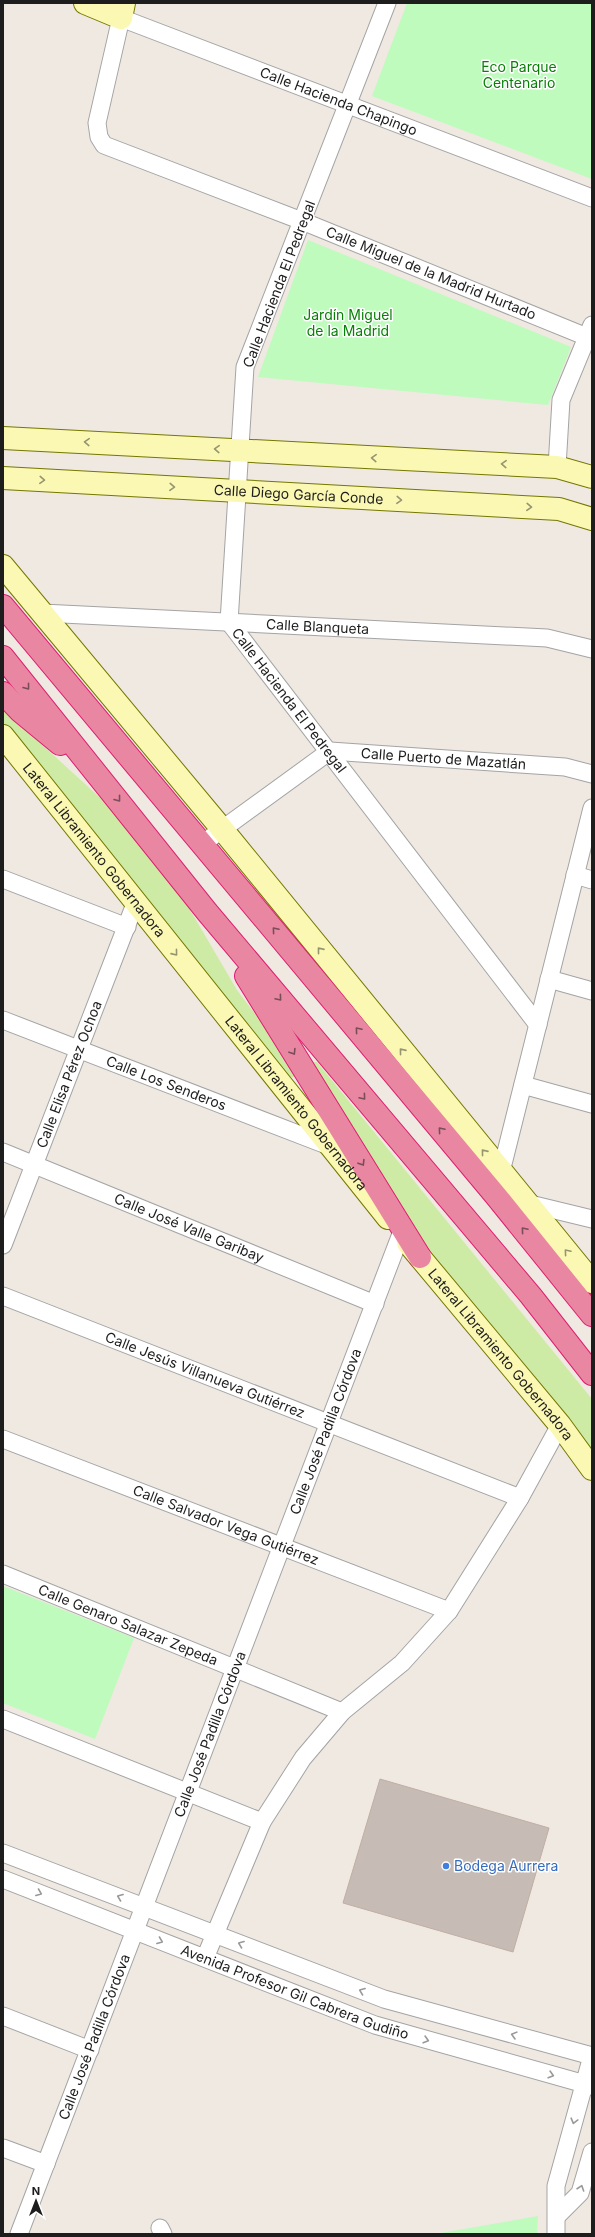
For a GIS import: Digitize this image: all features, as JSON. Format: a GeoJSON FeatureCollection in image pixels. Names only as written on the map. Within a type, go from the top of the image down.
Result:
{"type":"FeatureCollection","features":[{"type":"Feature","properties":{"kind":"highway"},"geometry":{"type":"LineString","coordinates":[[3,606],[530,1237],[592,1316]]}},
{"type":"Feature","properties":{"kind":"highway"},"geometry":{"type":"LineString","coordinates":[[3,657],[206,912],[531,1296],[592,1374]]}},
{"type":"Feature","properties":{"kind":"highway"},"geometry":{"type":"LineString","coordinates":[[3,693],[20,711],[99,776]]}},
{"type":"Feature","properties":{"kind":"highway"},"geometry":{"type":"LineString","coordinates":[[206,912],[420,1257]]}},
{"type":"Feature","properties":{"kind":"street","name":"Calle Hacienda Chapingo"},"geometry":{"type":"LineString","coordinates":[[85,3],[122,11],[347,105],[592,198]]}},
{"type":"Feature","properties":{"kind":"street","name":"Calle Hacienda El Pedregal"},"geometry":{"type":"LineString","coordinates":[[387,3],[246,367],[239,450],[229,622],[538,1025]]}},
{"type":"Feature","properties":{"kind":"street","name":"Calle Miguel de la Madrid Hurtado"},"geometry":{"type":"LineString","coordinates":[[122,11],[97,123],[99,137],[104,145],[590,331]]}},
{"type":"Feature","properties":{"kind":"street"},"geometry":{"type":"LineString","coordinates":[[557,467],[561,400],[590,331]]}},
{"type":"Feature","properties":{"kind":"street"},"geometry":{"type":"LineString","coordinates":[[3,438],[557,467],[592,477]]}},
{"type":"Feature","properties":{"kind":"street","name":"Calle Diego García Conde"},"geometry":{"type":"LineString","coordinates":[[3,478],[559,509],[592,519]]}},
{"type":"Feature","properties":{"kind":"street"},"geometry":{"type":"LineString","coordinates":[[3,566],[222,829],[592,1282]]}},
{"type":"Feature","properties":{"kind":"street","name":"Calle Blanqueta"},"geometry":{"type":"LineString","coordinates":[[42,613],[547,638],[592,649]]}},
{"type":"Feature","properties":{"kind":"street","name":"Lateral Libramiento Gobernadora"},"geometry":{"type":"LineString","coordinates":[[3,736],[328,1146],[560,1425],[592,1469]]}},
{"type":"Feature","properties":{"kind":"street"},"geometry":{"type":"LineString","coordinates":[[202,844],[330,752]]}},
{"type":"Feature","properties":{"kind":"street","name":"Calle Puerto de Mazatlán"},"geometry":{"type":"LineString","coordinates":[[330,752],[565,768],[592,774]]}},
{"type":"Feature","properties":{"kind":"street"},"geometry":{"type":"LineString","coordinates":[[501,1172],[592,808]]}},
{"type":"Feature","properties":{"kind":"street"},"geometry":{"type":"LineString","coordinates":[[575,875],[592,880]]}},
{"type":"Feature","properties":{"kind":"street"},"geometry":{"type":"LineString","coordinates":[[3,879],[127,927]]}},
{"type":"Feature","properties":{"kind":"street","name":"Calle Elisa Pérez Ochoa"},"geometry":{"type":"LineString","coordinates":[[3,1245],[136,904]]}},
{"type":"Feature","properties":{"kind":"street"},"geometry":{"type":"LineString","coordinates":[[549,979],[592,991]]}},
{"type":"Feature","properties":{"kind":"street","name":"Calle Los Senderos"},"geometry":{"type":"LineString","coordinates":[[3,1020],[328,1146]]}},
{"type":"Feature","properties":{"kind":"street"},"geometry":{"type":"LineString","coordinates":[[523,1085],[592,1104]]}},
{"type":"Feature","properties":{"kind":"street","name":"Calle José Valle Garibay"},"geometry":{"type":"LineString","coordinates":[[3,1152],[375,1304]]}},
{"type":"Feature","properties":{"kind":"street"},"geometry":{"type":"LineString","coordinates":[[526,1203],[592,1219]]}},
{"type":"Feature","properties":{"kind":"street","name":"Calle José Padilla Córdova"},"geometry":{"type":"LineString","coordinates":[[19,2234],[401,1234]]}},
{"type":"Feature","properties":{"kind":"street","name":"Calle Jesús Villanueva Gutiérrez"},"geometry":{"type":"LineString","coordinates":[[3,1296],[520,1498]]}},
{"type":"Feature","properties":{"kind":"street"},"geometry":{"type":"LineString","coordinates":[[205,1958],[262,1822],[303,1758],[342,1712],[402,1663],[449,1611],[520,1498],[560,1425]]}},
{"type":"Feature","properties":{"kind":"street","name":"Calle Salvador Vega Gutiérrez"},"geometry":{"type":"LineString","coordinates":[[3,1439],[449,1611]]}},
{"type":"Feature","properties":{"kind":"street","name":"Calle Genaro Salazar Zepeda"},"geometry":{"type":"LineString","coordinates":[[3,1574],[342,1712]]}},
{"type":"Feature","properties":{"kind":"street"},"geometry":{"type":"LineString","coordinates":[[3,1719],[262,1822]]}},
{"type":"Feature","properties":{"kind":"street","name":"Avenida Profesor Gil Cabrera Gudiño"},"geometry":{"type":"LineString","coordinates":[[3,1852],[384,1999],[592,2056]]}},
{"type":"Feature","properties":{"kind":"street","name":"Avenida Profesor Gil Cabrera Gudiño"},"geometry":{"type":"LineString","coordinates":[[3,1879],[375,2025],[588,2085]]}},
{"type":"Feature","properties":{"kind":"street"},"geometry":{"type":"LineString","coordinates":[[375,2025],[384,1999]]}},
{"type":"Feature","properties":{"kind":"street"},"geometry":{"type":"LineString","coordinates":[[3,2016],[90,2050]]}},
{"type":"Feature","properties":{"kind":"street"},"geometry":{"type":"LineString","coordinates":[[556,2234],[556,2186],[588,2085],[592,2056]]}},
{"type":"Feature","properties":{"kind":"street"},"geometry":{"type":"LineString","coordinates":[[3,2148],[46,2164]]}},
{"type":"Feature","properties":{"kind":"street"},"geometry":{"type":"LineString","coordinates":[[557,2216],[580,2193],[592,2152]]}},
{"type":"Feature","properties":{"kind":"green space","name":"Eco Parque Centenario"},"geometry":{"type":"Polygon","coordinates":[[[407,3],[592,3],[592,179],[372,96],[407,3]]]}},
{"type":"Feature","properties":{"kind":"green space","name":"Jardín Miguel de la Madrid"},"geometry":{"type":"Polygon","coordinates":[[[308,240],[571,347],[548,405],[258,377],[308,240]]]}},
{"type":"Feature","properties":{"kind":"green space"},"geometry":{"type":"Polygon","coordinates":[[[3,703],[27,731],[118,814],[186,903],[237,990],[298,1070],[296,1077],[289,1077],[3,722],[3,703]]]}},
{"type":"Feature","properties":{"kind":"green space"},"geometry":{"type":"Polygon","coordinates":[[[309,1062],[317,1062],[592,1399],[592,1451],[425,1248],[309,1062]]]}},
{"type":"Feature","properties":{"kind":"green space"},"geometry":{"type":"Polygon","coordinates":[[[3,1586],[134,1638],[95,1739],[3,1703],[3,1586]]]}},
{"type":"Feature","properties":{"kind":"green space"},"geometry":{"type":"Polygon","coordinates":[[[538,2216],[537,2234],[435,2234],[538,2216]]]}},
{"type":"Feature","properties":{"kind":"building","name":"Bodega Aurrera"},"geometry":{"type":"Polygon","coordinates":[[[380,1779],[549,1828],[513,1952],[343,1903],[380,1779]]]}},
{"type":"Feature","properties":{"kind":"place","name":"Bodega Aurrera"},"geometry":{"type":"Point","coordinates":[446,1866]}}]}
